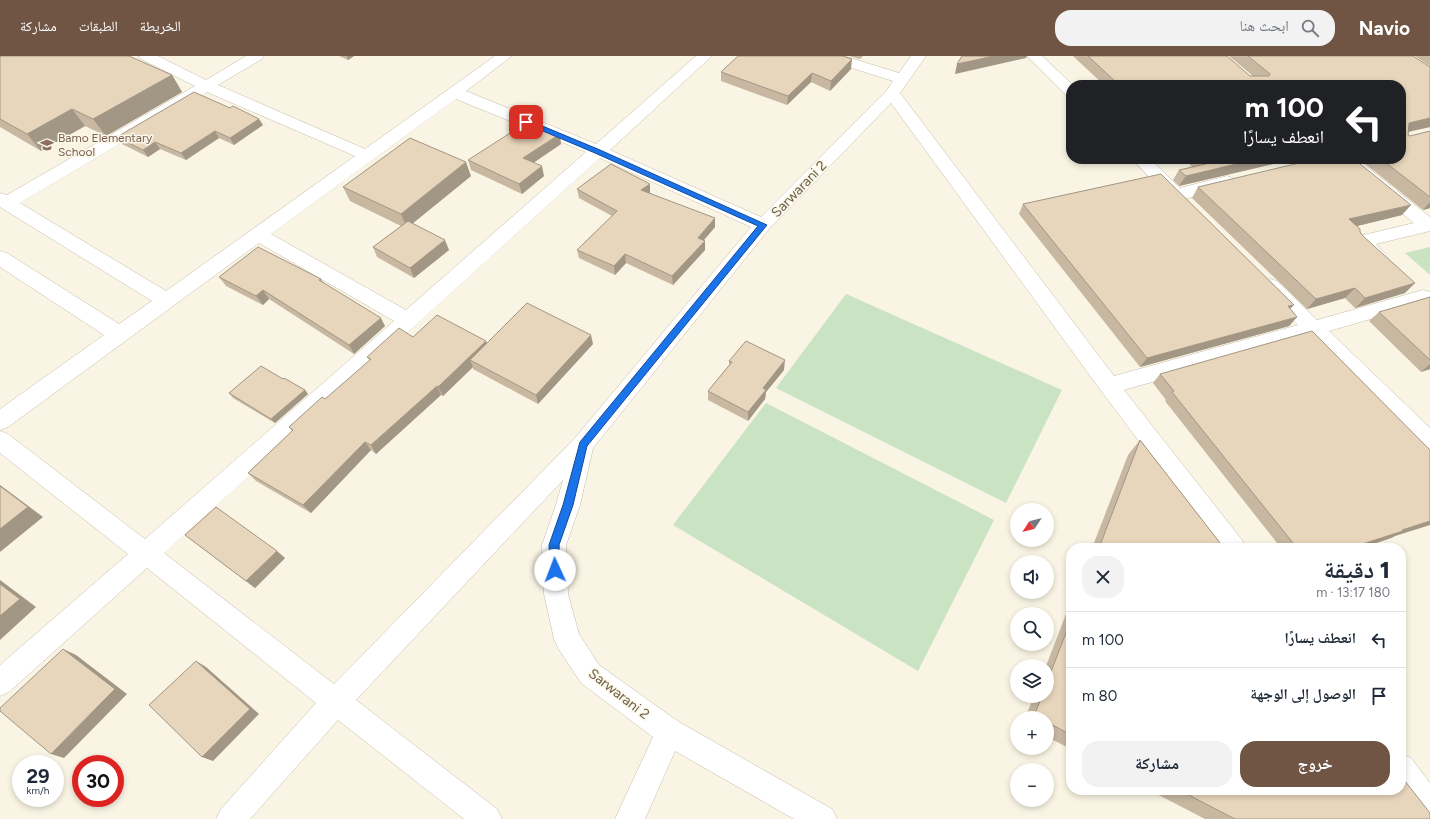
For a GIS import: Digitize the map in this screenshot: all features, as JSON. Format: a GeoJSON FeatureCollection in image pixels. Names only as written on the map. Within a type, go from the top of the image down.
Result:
{"type":"FeatureCollection","features":[{"type":"Feature","properties":{"kind":"street"},"geometry":{"type":"LineString","coordinates":[[146,56],[207,86],[368,156]]}},
{"type":"Feature","properties":{"kind":"street"},"geometry":{"type":"LineString","coordinates":[[167,301],[4,201],[257,56]]}},
{"type":"Feature","properties":{"kind":"street"},"geometry":{"type":"LineString","coordinates":[[0,421],[505,56]]}},
{"type":"Feature","properties":{"kind":"street"},"geometry":{"type":"LineString","coordinates":[[0,683],[704,56]]}},
{"type":"Feature","properties":{"kind":"street"},"geometry":{"type":"LineString","coordinates":[[830,56],[896,86],[1109,386],[1229,543]]}},
{"type":"Feature","properties":{"kind":"street","name":"Sarwarani 2"},"geometry":{"type":"LineString","coordinates":[[822,819],[669,732],[590,674],[567,639],[556,594],[554,545],[568,505],[583,444],[763,225],[896,86],[919,56]]}},
{"type":"Feature","properties":{"kind":"street"},"geometry":{"type":"LineString","coordinates":[[1034,56],[1066,87]]}},
{"type":"Feature","properties":{"kind":"street"},"geometry":{"type":"LineString","coordinates":[[454,92],[598,151],[763,225]]}},
{"type":"Feature","properties":{"kind":"street"},"geometry":{"type":"LineString","coordinates":[[1145,164],[1193,211]]}},
{"type":"Feature","properties":{"kind":"street"},"geometry":{"type":"LineString","coordinates":[[1352,164],[1429,225]]}},
{"type":"Feature","properties":{"kind":"street"},"geometry":{"type":"LineString","coordinates":[[1176,194],[1245,178]]}},
{"type":"Feature","properties":{"kind":"street"},"geometry":{"type":"LineString","coordinates":[[1389,266],[1361,241],[1429,225]]}},
{"type":"Feature","properties":{"kind":"street"},"geometry":{"type":"LineString","coordinates":[[258,235],[408,320]]}},
{"type":"Feature","properties":{"kind":"street"},"geometry":{"type":"LineString","coordinates":[[2,261],[120,335]]}},
{"type":"Feature","properties":{"kind":"street"},"geometry":{"type":"LineString","coordinates":[[1256,272],[1430,442]]}},
{"type":"Feature","properties":{"kind":"street"},"geometry":{"type":"LineString","coordinates":[[1406,282],[1426,300]]}},
{"type":"Feature","properties":{"kind":"street"},"geometry":{"type":"LineString","coordinates":[[1109,386],[1313,328],[1426,300]]}},
{"type":"Feature","properties":{"kind":"street"},"geometry":{"type":"LineString","coordinates":[[0,440],[487,819]]}},
{"type":"Feature","properties":{"kind":"street"},"geometry":{"type":"LineString","coordinates":[[231,819],[336,700],[583,444]]}},
{"type":"Feature","properties":{"kind":"street"},"geometry":{"type":"LineString","coordinates":[[630,819],[669,732]]}},
{"type":"Feature","properties":{"kind":"street"},"geometry":{"type":"LineString","coordinates":[[1406,775],[1430,806]]}},
{"type":"Feature","properties":{"kind":"green space"},"geometry":{"type":"Polygon","coordinates":[[[1430,247],[1430,275],[1405,253],[1430,247]]]}},
{"type":"Feature","properties":{"kind":"green space"},"geometry":{"type":"Polygon","coordinates":[[[846,294],[1062,390],[1006,503],[776,388],[846,294]]]}},
{"type":"Feature","properties":{"kind":"green space"},"geometry":{"type":"Polygon","coordinates":[[[766,403],[994,520],[918,671],[673,525],[766,403]]]}},
{"type":"Feature","properties":{"kind":"building"},"geometry":{"type":"Polygon","coordinates":[[[0,56],[129,56],[172,75],[93,119],[72,109],[27,134],[0,119],[0,56]]]}},
{"type":"Feature","properties":{"kind":"building"},"geometry":{"type":"Polygon","coordinates":[[[738,56],[842,56],[852,59],[831,81],[812,73],[788,96],[721,72],[738,56]]]}},
{"type":"Feature","properties":{"kind":"building"},"geometry":{"type":"Polygon","coordinates":[[[962,56],[994,56],[957,64],[962,56]]]}},
{"type":"Feature","properties":{"kind":"building"},"geometry":{"type":"Polygon","coordinates":[[[1088,56],[1227,56],[1250,76],[1269,76],[1270,74],[1248,56],[1413,56],[1430,67],[1430,118],[1409,123],[1408,135],[1410,136],[1430,131],[1430,197],[1387,164],[1406,164],[1406,80],[1114,80],[1088,56]]]}},
{"type":"Feature","properties":{"kind":"building"},"geometry":{"type":"Polygon","coordinates":[[[194,92],[230,108],[233,106],[259,119],[230,138],[215,131],[181,153],[155,142],[143,150],[117,137],[194,92]]]}},
{"type":"Feature","properties":{"kind":"building"},"geometry":{"type":"Polygon","coordinates":[[[529,121],[560,134],[523,158],[542,166],[519,184],[468,160],[529,121]]]}},
{"type":"Feature","properties":{"kind":"building"},"geometry":{"type":"Polygon","coordinates":[[[410,138],[466,162],[401,214],[343,187],[410,138]]]}},
{"type":"Feature","properties":{"kind":"building"},"geometry":{"type":"Polygon","coordinates":[[[611,164],[650,184],[641,190],[715,218],[698,238],[705,241],[672,276],[625,254],[614,266],[577,250],[617,211],[577,189],[611,164]]]}},
{"type":"Feature","properties":{"kind":"building"},"geometry":{"type":"Polygon","coordinates":[[[1206,164],[1236,164],[1186,176],[1179,170],[1206,164]]]}},
{"type":"Feature","properties":{"kind":"building"},"geometry":{"type":"Polygon","coordinates":[[[1295,164],[1360,164],[1411,205],[1349,219],[1360,229],[1363,236],[1415,283],[1365,298],[1355,288],[1316,299],[1198,187],[1295,164]]]}},
{"type":"Feature","properties":{"kind":"building"},"geometry":{"type":"Polygon","coordinates":[[[1161,174],[1294,305],[1288,306],[1297,317],[1147,358],[1023,204],[1161,174]]]}},
{"type":"Feature","properties":{"kind":"building"},"geometry":{"type":"Polygon","coordinates":[[[408,221],[445,240],[410,268],[373,247],[408,221]]]}},
{"type":"Feature","properties":{"kind":"building"},"geometry":{"type":"Polygon","coordinates":[[[258,247],[321,279],[319,280],[381,318],[349,345],[263,290],[256,296],[219,277],[258,247]]]}},
{"type":"Feature","properties":{"kind":"building"},"geometry":{"type":"Polygon","coordinates":[[[1430,297],[1430,360],[1379,312],[1430,297]]]}},
{"type":"Feature","properties":{"kind":"building"},"geometry":{"type":"Polygon","coordinates":[[[527,303],[591,335],[536,395],[470,360],[527,303]]]}},
{"type":"Feature","properties":{"kind":"building"},"geometry":{"type":"Polygon","coordinates":[[[437,315],[486,341],[438,387],[437,386],[371,445],[365,442],[303,505],[248,473],[293,430],[289,427],[322,397],[325,399],[371,359],[367,357],[399,328],[413,337],[437,315]]]}},
{"type":"Feature","properties":{"kind":"building"},"geometry":{"type":"Polygon","coordinates":[[[1312,331],[1430,450],[1430,521],[1366,543],[1293,543],[1172,392],[1174,391],[1160,374],[1312,331]]]}},
{"type":"Feature","properties":{"kind":"building"},"geometry":{"type":"Polygon","coordinates":[[[746,341],[785,360],[763,388],[766,390],[748,412],[708,391],[732,362],[729,361],[746,341]]]}},
{"type":"Feature","properties":{"kind":"building"},"geometry":{"type":"Polygon","coordinates":[[[261,366],[305,390],[271,419],[229,393],[261,366]]]}},
{"type":"Feature","properties":{"kind":"building"},"geometry":{"type":"Polygon","coordinates":[[[1140,440],[1220,543],[1101,543],[1140,440]]]}},
{"type":"Feature","properties":{"kind":"building"},"geometry":{"type":"Polygon","coordinates":[[[0,486],[28,507],[0,529],[0,486]]]}},
{"type":"Feature","properties":{"kind":"building"},"geometry":{"type":"Polygon","coordinates":[[[216,507],[277,551],[246,581],[185,535],[216,507]]]}},
{"type":"Feature","properties":{"kind":"building"},"geometry":{"type":"Polygon","coordinates":[[[0,584],[20,599],[0,616],[0,584]]]}},
{"type":"Feature","properties":{"kind":"building"},"geometry":{"type":"Polygon","coordinates":[[[1066,633],[1066,732],[1054,726],[1054,711],[1036,711],[1039,703],[1054,703],[1054,664],[1066,633]]]}},
{"type":"Feature","properties":{"kind":"building"},"geometry":{"type":"Polygon","coordinates":[[[63,649],[115,689],[51,754],[0,711],[0,708],[63,649]]]}},
{"type":"Feature","properties":{"kind":"building"},"geometry":{"type":"Polygon","coordinates":[[[196,661],[250,709],[202,757],[149,705],[196,661]]]}},
{"type":"Feature","properties":{"kind":"building"},"geometry":{"type":"Polygon","coordinates":[[[1406,782],[1430,813],[1430,819],[1235,819],[1189,795],[1406,795],[1406,782]]]}},
{"type":"Feature","properties":{"kind":"place","name":"Bamo Elementary School"},"geometry":{"type":"Point","coordinates":[47,145]}},
{"type":"Feature","properties":{"kind":"route"},"geometry":{"type":"LineString","coordinates":[[526,122],[598,151],[763,225],[583,444],[568,505],[554,545],[555,570]]}}]}
